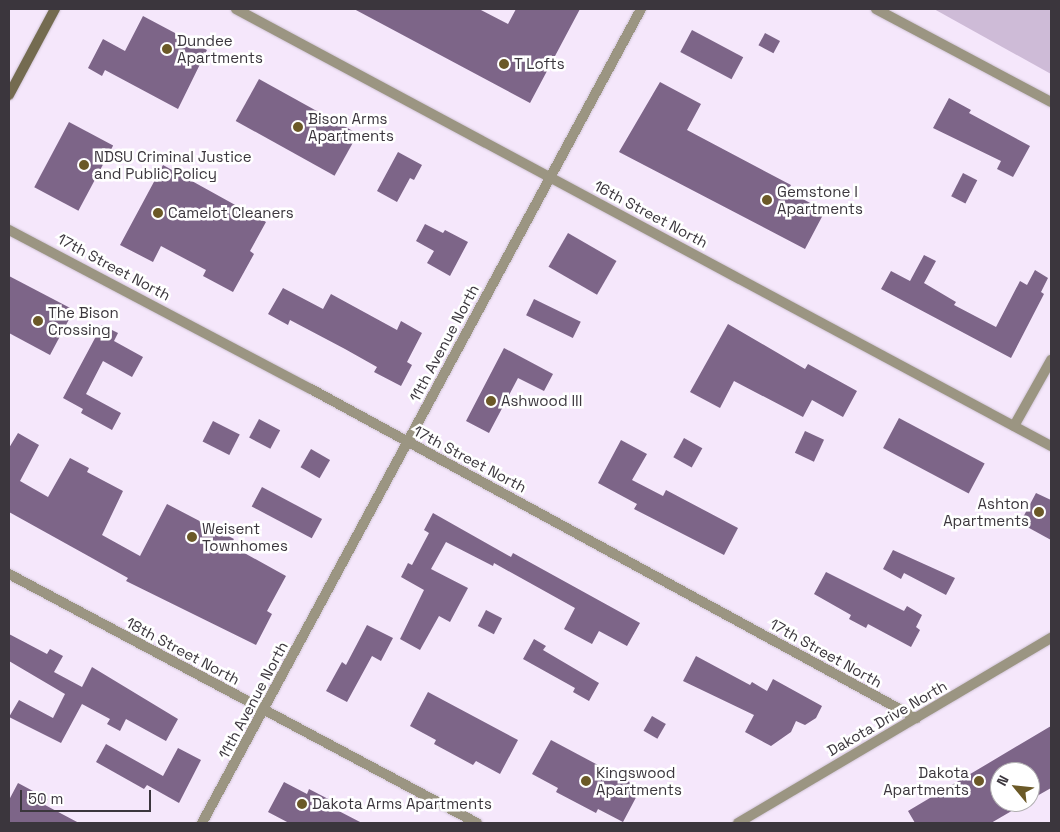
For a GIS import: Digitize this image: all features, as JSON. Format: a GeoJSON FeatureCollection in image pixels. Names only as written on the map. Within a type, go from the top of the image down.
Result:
{"type":"FeatureCollection","features":[{"type":"Feature","properties":{"kind":"main road"},"geometry":{"type":"LineString","coordinates":[[9,95],[55,9]]}},
{"type":"Feature","properties":{"kind":"street","name":"16th Street North"},"geometry":{"type":"LineString","coordinates":[[236,9],[1051,446]]}},
{"type":"Feature","properties":{"kind":"street","name":"11th Avenue North"},"geometry":{"type":"LineString","coordinates":[[202,823],[641,9]]}},
{"type":"Feature","properties":{"kind":"street"},"geometry":{"type":"LineString","coordinates":[[876,9],[1051,102]]}},
{"type":"Feature","properties":{"kind":"street","name":"17th Street North"},"geometry":{"type":"LineString","coordinates":[[9,230],[87,269],[916,718]]}},
{"type":"Feature","properties":{"kind":"street"},"geometry":{"type":"LineString","coordinates":[[1014,426],[1051,360]]}},
{"type":"Feature","properties":{"kind":"street","name":"18th Street North"},"geometry":{"type":"LineString","coordinates":[[9,574],[477,823]]}},
{"type":"Feature","properties":{"kind":"street","name":"Dakota Drive North"},"geometry":{"type":"LineString","coordinates":[[738,823],[1051,638]]}},
{"type":"Feature","properties":{"kind":"shaded area"},"geometry":{"type":"Polygon","coordinates":[[[934,9],[1051,9],[1051,74],[934,9]]]}},
{"type":"Feature","properties":{"kind":"building","name":"T Lofts"},"geometry":{"type":"Polygon","coordinates":[[[354,9],[479,9],[508,24],[516,9],[580,9],[530,103],[354,9]]]}},
{"type":"Feature","properties":{"kind":"building"},"geometry":{"type":"Polygon","coordinates":[[[143,16],[207,50],[178,109],[105,70],[102,76],[88,68],[103,39],[125,51],[143,16]]]}},
{"type":"Feature","properties":{"kind":"building"},"geometry":{"type":"Polygon","coordinates":[[[692,30],[743,57],[731,79],[680,52],[692,30]]]}},
{"type":"Feature","properties":{"kind":"building"},"geometry":{"type":"Polygon","coordinates":[[[765,33],[780,41],[773,53],[758,45],[765,33]]]}},
{"type":"Feature","properties":{"kind":"building","name":"Bison Arms Apartments"},"geometry":{"type":"Polygon","coordinates":[[[259,79],[358,134],[335,176],[236,121],[259,79]]]}},
{"type":"Feature","properties":{"kind":"building"},"geometry":{"type":"Polygon","coordinates":[[[660,82],[701,104],[687,130],[791,185],[788,191],[825,211],[805,249],[619,152],[660,82]]]}},
{"type":"Feature","properties":{"kind":"building"},"geometry":{"type":"Polygon","coordinates":[[[949,98],[971,110],[969,113],[1030,146],[1013,177],[997,169],[1001,161],[933,128],[949,98]]]}},
{"type":"Feature","properties":{"kind":"building","name":"NDSU Criminal Justice and Public Policy"},"geometry":{"type":"Polygon","coordinates":[[[69,122],[113,145],[78,211],[34,187],[69,122]]]}},
{"type":"Feature","properties":{"kind":"building"},"geometry":{"type":"Polygon","coordinates":[[[398,152],[422,165],[414,180],[410,178],[397,202],[377,191],[398,152]]]}},
{"type":"Feature","properties":{"kind":"building"},"geometry":{"type":"Polygon","coordinates":[[[163,165],[266,222],[250,251],[254,254],[233,292],[203,276],[206,270],[161,246],[153,262],[120,245],[163,165]]]}},
{"type":"Feature","properties":{"kind":"building"},"geometry":{"type":"Polygon","coordinates":[[[963,173],[977,180],[965,203],[951,196],[963,173]]]}},
{"type":"Feature","properties":{"kind":"building"},"geometry":{"type":"Polygon","coordinates":[[[425,224],[443,233],[445,230],[468,242],[450,276],[427,263],[434,251],[416,241],[425,224]]]}},
{"type":"Feature","properties":{"kind":"building"},"geometry":{"type":"Polygon","coordinates":[[[568,233],[616,261],[597,295],[548,267],[568,233]]]}},
{"type":"Feature","properties":{"kind":"building"},"geometry":{"type":"Polygon","coordinates":[[[924,255],[936,261],[924,283],[956,302],[954,305],[996,327],[1020,281],[1027,285],[1035,270],[1048,278],[1041,292],[1044,294],[1011,358],[881,289],[891,271],[910,281],[924,255]]]}},
{"type":"Feature","properties":{"kind":"building","name":"The Bison Crossing"},"geometry":{"type":"Polygon","coordinates":[[[9,276],[74,310],[50,355],[9,333],[9,276]]]}},
{"type":"Feature","properties":{"kind":"building"},"geometry":{"type":"Polygon","coordinates":[[[283,288],[323,309],[331,294],[397,330],[401,321],[422,333],[407,362],[412,365],[401,386],[374,372],[377,367],[345,349],[290,320],[288,325],[268,314],[283,288]]]}},
{"type":"Feature","properties":{"kind":"building"},"geometry":{"type":"Polygon","coordinates":[[[534,299],[581,322],[573,338],[526,315],[534,299]]]}},
{"type":"Feature","properties":{"kind":"building"},"geometry":{"type":"Polygon","coordinates":[[[728,324],[805,369],[808,364],[857,391],[843,417],[812,400],[803,417],[734,381],[720,408],[690,392],[728,324]]]}},
{"type":"Feature","properties":{"kind":"building"},"geometry":{"type":"Polygon","coordinates":[[[102,325],[118,333],[114,341],[143,357],[132,377],[103,361],[86,394],[121,413],[112,430],[81,413],[83,409],[63,398],[102,325]]]}},
{"type":"Feature","properties":{"kind":"building"},"geometry":{"type":"Polygon","coordinates":[[[504,348],[553,374],[544,391],[518,378],[489,433],[466,421],[504,348]]]}},
{"type":"Feature","properties":{"kind":"building"},"geometry":{"type":"Polygon","coordinates":[[[899,418],[985,464],[969,494],[883,448],[899,418]]]}},
{"type":"Feature","properties":{"kind":"building"},"geometry":{"type":"Polygon","coordinates":[[[259,419],[280,430],[270,449],[249,438],[259,419]]]}},
{"type":"Feature","properties":{"kind":"building"},"geometry":{"type":"Polygon","coordinates":[[[213,421],[240,435],[229,455],[203,441],[213,421]]]}},
{"type":"Feature","properties":{"kind":"building"},"geometry":{"type":"Polygon","coordinates":[[[805,431],[824,440],[814,462],[795,453],[805,431]]]}},
{"type":"Feature","properties":{"kind":"building"},"geometry":{"type":"Polygon","coordinates":[[[18,433],[39,445],[20,481],[48,497],[70,458],[89,468],[87,472],[123,491],[102,535],[140,556],[167,504],[234,539],[230,545],[286,576],[267,611],[272,614],[256,645],[126,581],[128,578],[9,512],[9,448],[18,433]]]}},
{"type":"Feature","properties":{"kind":"building"},"geometry":{"type":"Polygon","coordinates":[[[684,438],[702,448],[692,467],[673,457],[684,438]]]}},
{"type":"Feature","properties":{"kind":"building"},"geometry":{"type":"Polygon","coordinates":[[[621,440],[647,454],[632,480],[663,496],[666,490],[738,528],[724,555],[634,509],[637,504],[598,483],[621,440]]]}},
{"type":"Feature","properties":{"kind":"building"},"geometry":{"type":"Polygon","coordinates":[[[311,449],[330,460],[320,478],[300,467],[311,449]]]}},
{"type":"Feature","properties":{"kind":"building"},"geometry":{"type":"Polygon","coordinates":[[[262,487],[322,519],[312,538],[252,506],[262,487]]]}},
{"type":"Feature","properties":{"kind":"building","name":"Ashton Apartments"},"geometry":{"type":"Polygon","coordinates":[[[1036,493],[1051,500],[1051,540],[1020,523],[1036,493]]]}},
{"type":"Feature","properties":{"kind":"building"},"geometry":{"type":"Polygon","coordinates":[[[433,513],[511,557],[513,553],[640,623],[627,646],[599,631],[592,644],[564,629],[575,608],[494,563],[493,566],[446,542],[431,569],[468,588],[450,622],[439,616],[420,650],[400,639],[424,590],[401,577],[408,563],[412,565],[429,533],[424,530],[433,513]]]}},
{"type":"Feature","properties":{"kind":"building"},"geometry":{"type":"Polygon","coordinates":[[[893,550],[955,578],[946,595],[904,573],[901,579],[883,569],[893,550]]]}},
{"type":"Feature","properties":{"kind":"building"},"geometry":{"type":"Polygon","coordinates":[[[826,572],[904,611],[907,606],[922,615],[916,627],[920,630],[911,647],[868,624],[866,628],[849,619],[851,615],[814,594],[826,572]]]}},
{"type":"Feature","properties":{"kind":"building"},"geometry":{"type":"Polygon","coordinates":[[[486,610],[502,618],[494,634],[478,626],[486,610]]]}},
{"type":"Feature","properties":{"kind":"building"},"geometry":{"type":"Polygon","coordinates":[[[367,625],[393,638],[381,661],[372,656],[347,702],[326,691],[342,662],[346,665],[367,625]]]}},
{"type":"Feature","properties":{"kind":"building"},"geometry":{"type":"Polygon","coordinates":[[[9,634],[47,654],[50,649],[63,656],[54,672],[82,687],[92,667],[178,719],[166,741],[126,719],[120,731],[107,724],[110,719],[82,704],[61,743],[9,717],[19,700],[53,718],[65,694],[9,661],[9,634]]]}},
{"type":"Feature","properties":{"kind":"building"},"geometry":{"type":"Polygon","coordinates":[[[534,639],[546,646],[543,650],[599,683],[589,701],[573,692],[575,688],[523,659],[534,639]]]}},
{"type":"Feature","properties":{"kind":"building"},"geometry":{"type":"Polygon","coordinates":[[[696,656],[750,685],[752,682],[767,691],[773,679],[822,706],[816,718],[805,725],[796,721],[791,732],[771,746],[745,732],[754,715],[683,681],[696,656]]]}},
{"type":"Feature","properties":{"kind":"building"},"geometry":{"type":"Polygon","coordinates":[[[428,692],[518,740],[500,774],[476,761],[473,765],[434,744],[436,740],[410,726],[428,692]]]}},
{"type":"Feature","properties":{"kind":"building"},"geometry":{"type":"Polygon","coordinates":[[[652,716],[666,724],[657,739],[644,731],[652,716]]]}},
{"type":"Feature","properties":{"kind":"building","name":"Dakota Apartments"},"geometry":{"type":"Polygon","coordinates":[[[1051,726],[1051,788],[1040,794],[1040,762],[990,762],[1051,726]]]}},
{"type":"Feature","properties":{"kind":"building","name":"Kingswood Apartments"},"geometry":{"type":"Polygon","coordinates":[[[551,740],[641,788],[623,822],[598,809],[596,813],[556,792],[558,788],[532,774],[551,740]]]}},
{"type":"Feature","properties":{"kind":"building"},"geometry":{"type":"Polygon","coordinates":[[[106,744],[163,776],[178,748],[201,760],[179,803],[147,785],[144,789],[96,762],[106,744]]]}},
{"type":"Feature","properties":{"kind":"building","name":"Dakota Apartments"},"geometry":{"type":"Polygon","coordinates":[[[990,762],[990,812],[1010,812],[991,823],[915,823],[908,811],[990,762]]]}},
{"type":"Feature","properties":{"kind":"building","name":"Dakota Arms Apartments"},"geometry":{"type":"Polygon","coordinates":[[[284,782],[307,794],[309,789],[334,802],[331,807],[362,823],[289,823],[268,812],[284,782]]]}},
{"type":"Feature","properties":{"kind":"building"},"geometry":{"type":"Polygon","coordinates":[[[18,783],[48,799],[45,805],[79,823],[9,823],[9,800],[18,783]]]}},
{"type":"Feature","properties":{"kind":"place","name":"Dundee Apartments"},"geometry":{"type":"Point","coordinates":[167,49]}},
{"type":"Feature","properties":{"kind":"place","name":"T Lofts"},"geometry":{"type":"Point","coordinates":[504,64]}},
{"type":"Feature","properties":{"kind":"place","name":"Bison Arms Apartments"},"geometry":{"type":"Point","coordinates":[298,127]}},
{"type":"Feature","properties":{"kind":"place","name":"NDSU Criminal Justice and Public Policy"},"geometry":{"type":"Point","coordinates":[84,165]}},
{"type":"Feature","properties":{"kind":"place","name":"Gemstone I Apartments"},"geometry":{"type":"Point","coordinates":[767,200]}},
{"type":"Feature","properties":{"kind":"place","name":"Camelot Cleaners"},"geometry":{"type":"Point","coordinates":[158,213]}},
{"type":"Feature","properties":{"kind":"place","name":"The Bison Crossing"},"geometry":{"type":"Point","coordinates":[38,321]}},
{"type":"Feature","properties":{"kind":"place","name":"Ashwood III"},"geometry":{"type":"Point","coordinates":[491,401]}},
{"type":"Feature","properties":{"kind":"place","name":"Ashton Apartments"},"geometry":{"type":"Point","coordinates":[1039,512]}},
{"type":"Feature","properties":{"kind":"place","name":"Weisent Townhomes"},"geometry":{"type":"Point","coordinates":[192,537]}},
{"type":"Feature","properties":{"kind":"place","name":"Kingswood Apartments"},"geometry":{"type":"Point","coordinates":[586,781]}},
{"type":"Feature","properties":{"kind":"place","name":"Dakota Apartments"},"geometry":{"type":"Point","coordinates":[979,781]}},
{"type":"Feature","properties":{"kind":"place","name":"Dakota Arms Apartments"},"geometry":{"type":"Point","coordinates":[302,804]}}]}
